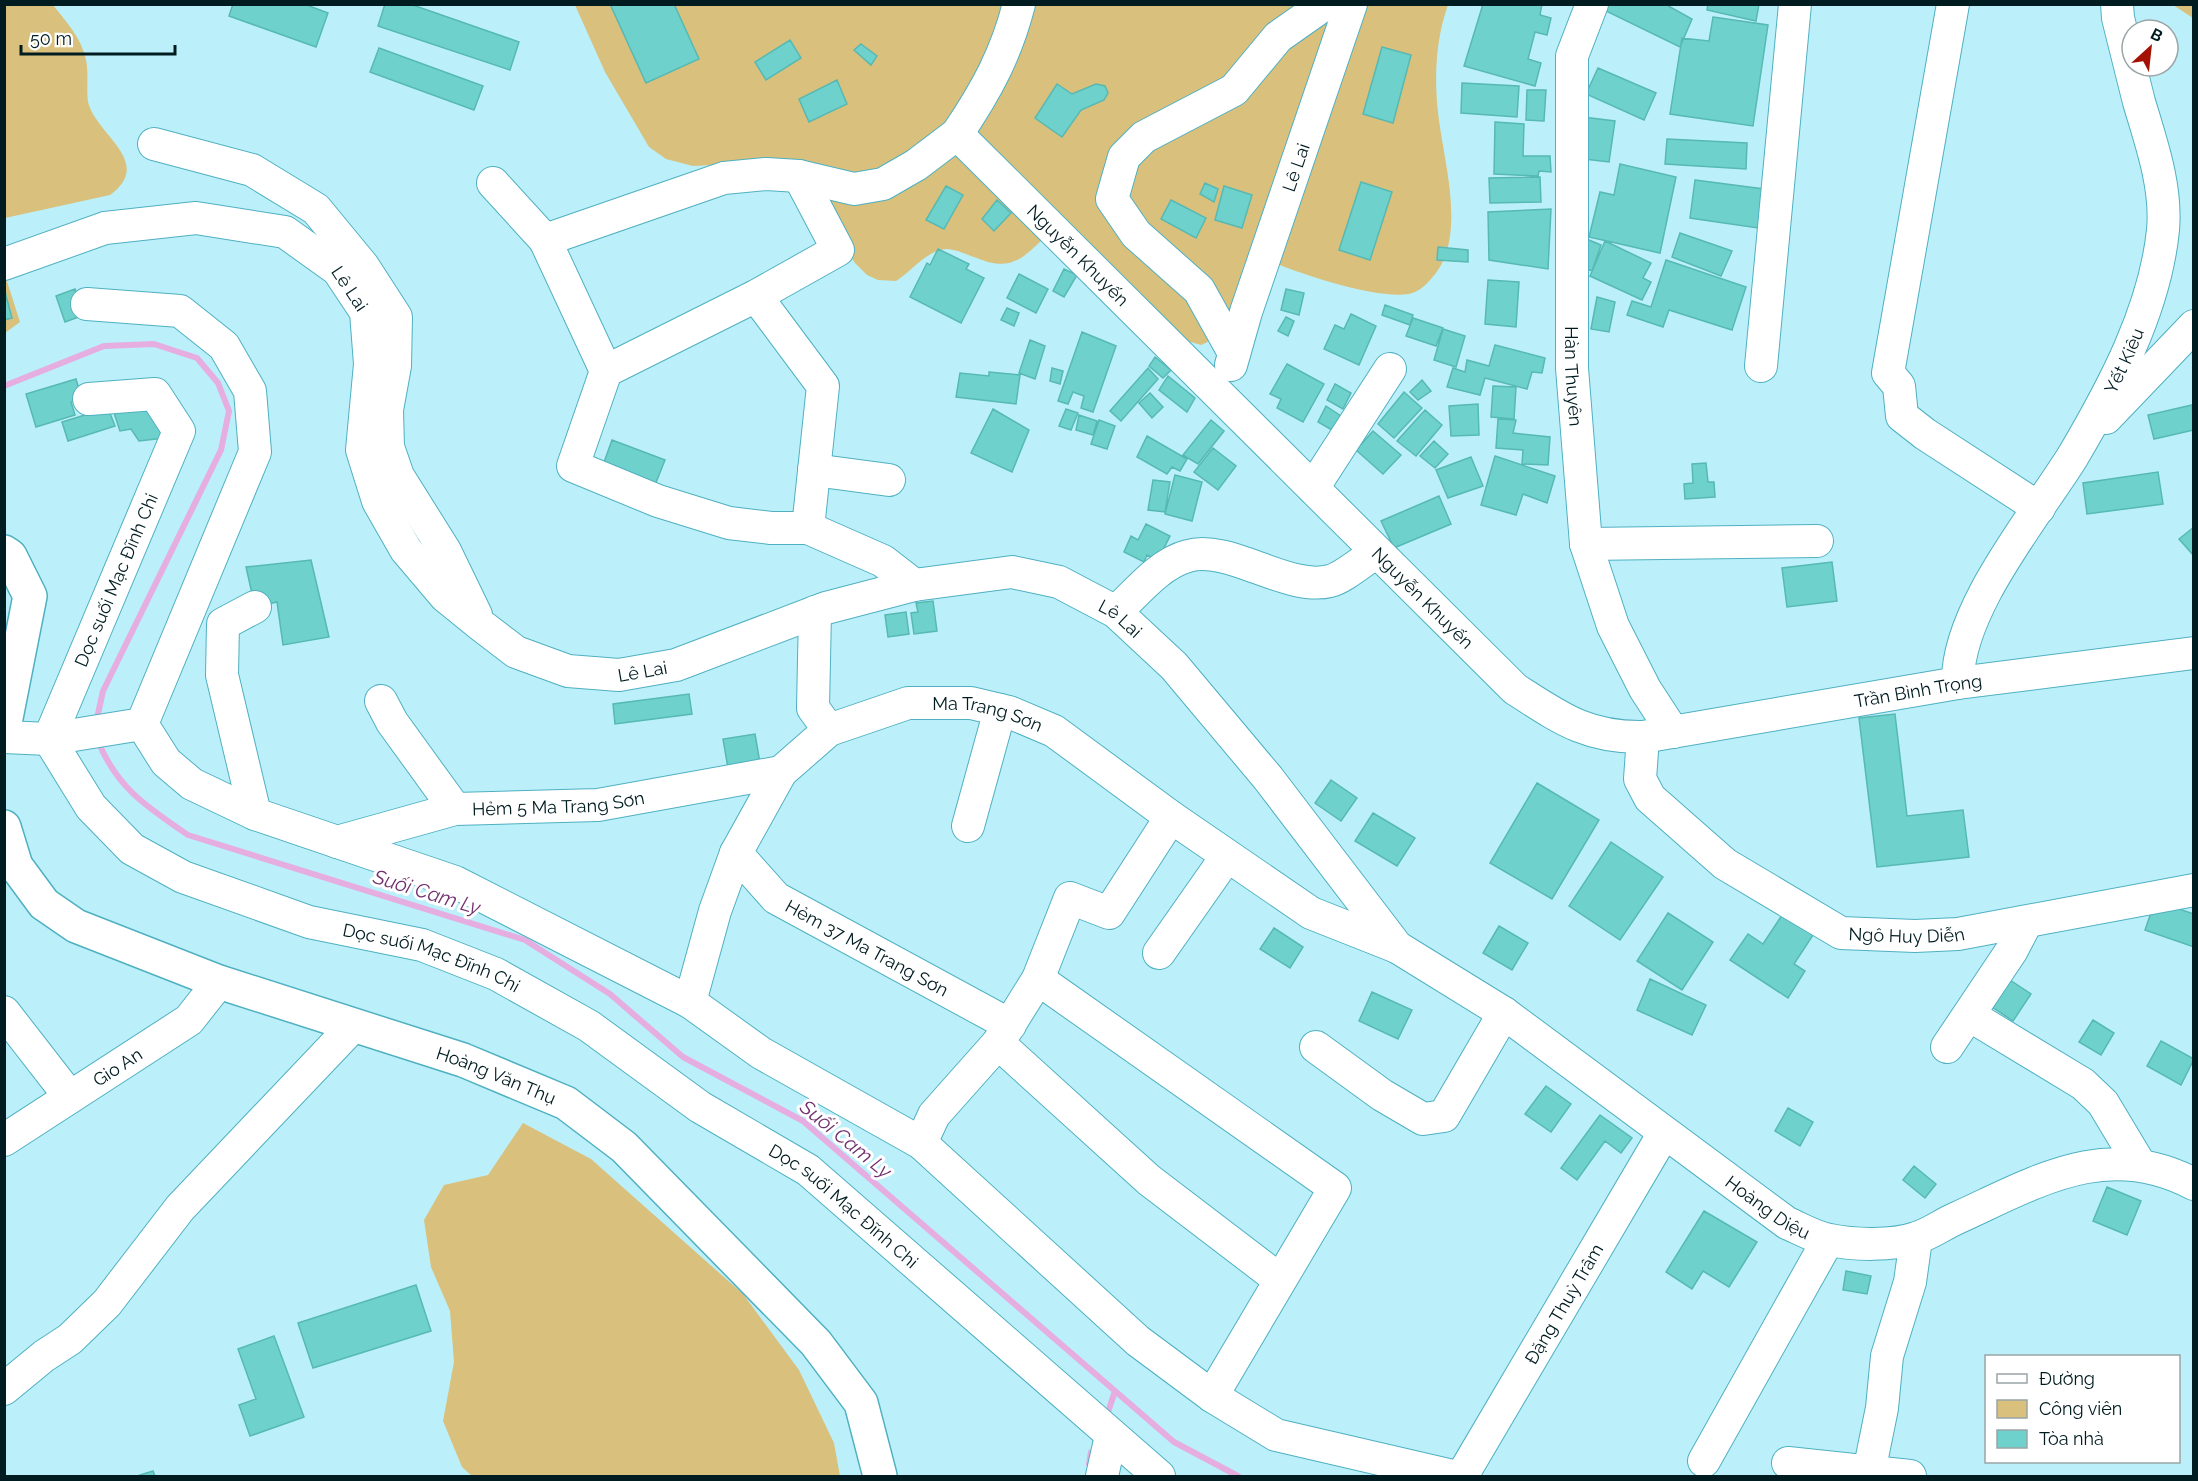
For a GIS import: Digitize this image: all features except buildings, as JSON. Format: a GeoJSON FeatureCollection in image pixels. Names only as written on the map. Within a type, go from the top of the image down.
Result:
{"type":"FeatureCollection","features":[{"type":"Feature","properties":{"kind":"main road"},"geometry":{"type":"LineString","coordinates":[[4,552],[10,556],[30,596],[4,728]]}},
{"type":"Feature","properties":{"kind":"main road","name":"Hoàng Văn Thụ"},"geometry":{"type":"LineString","coordinates":[[4,827],[16,866],[44,904],[76,926],[219,982],[463,1060],[566,1103],[624,1147],[816,1343],[861,1403],[880,1476]]}},
{"type":"Feature","properties":{"kind":"street"},"geometry":{"type":"LineString","coordinates":[[545,240],[724,178],[766,174],[799,176],[854,189],[883,184],[916,165],[957,134],[989,86],[1010,39],[1019,4]]}},
{"type":"Feature","properties":{"kind":"street"},"geometry":{"type":"LineString","coordinates":[[1234,353],[1199,290],[1136,234],[1112,199],[1124,157],[1144,137],[1234,90],[1278,37],[1325,4]]}},
{"type":"Feature","properties":{"kind":"street","name":"Lê Lai"},"geometry":{"type":"LineString","coordinates":[[1222,398],[1234,353],[1351,4]]}},
{"type":"Feature","properties":{"kind":"street","name":"Hàn Thuyên"},"geometry":{"type":"LineString","coordinates":[[1592,4],[1572,56],[1572,368],[1586,544],[1612,626],[1645,689],[1673,732]]}},
{"type":"Feature","properties":{"kind":"street"},"geometry":{"type":"LineString","coordinates":[[1761,366],[1795,4]]}},
{"type":"Feature","properties":{"kind":"street"},"geometry":{"type":"LineString","coordinates":[[1953,4],[1888,373],[1899,386],[1902,416],[1925,434],[2039,508]]}},
{"type":"Feature","properties":{"kind":"street","name":"Yết Kiêu"},"geometry":{"type":"LineString","coordinates":[[1958,683],[1958,662],[1970,624],[2002,565],[2073,454],[2124,362],[2157,270],[2163,227],[2158,166],[2118,18],[2117,4]]}},
{"type":"Feature","properties":{"kind":"street","name":"Nguyễn Khuyến"},"geometry":{"type":"LineString","coordinates":[[957,134],[1515,689],[1569,724],[1613,738],[1643,737]]}},
{"type":"Feature","properties":{"kind":"street"},"geometry":{"type":"LineString","coordinates":[[154,144],[252,170],[316,209],[363,267],[396,317],[395,366],[387,410],[388,447],[398,476],[445,551],[482,626]]}},
{"type":"Feature","properties":{"kind":"street"},"geometry":{"type":"LineString","coordinates":[[606,371],[756,296],[838,250],[799,176]]}},
{"type":"Feature","properties":{"kind":"street"},"geometry":{"type":"LineString","coordinates":[[493,183],[545,240],[606,371],[573,466],[658,501],[729,523],[771,528],[808,528],[883,561],[914,585]]}},
{"type":"Feature","properties":{"kind":"street","name":"Lê Lai"},"geometry":{"type":"LineString","coordinates":[[4,264],[105,228],[196,218],[285,232],[338,270],[366,312],[370,364],[362,450],[378,501],[406,550],[445,596],[516,652],[568,671],[619,675],[675,665],[815,612],[914,585],[1012,572],[1059,582],[1116,612],[1174,666],[1261,769],[1397,947]]}},
{"type":"Feature","properties":{"kind":"street"},"geometry":{"type":"LineString","coordinates":[[756,296],[823,386],[808,528]]}},
{"type":"Feature","properties":{"kind":"street"},"geometry":{"type":"LineString","coordinates":[[87,304],[180,311],[224,346],[250,391],[255,452],[142,724]]}},
{"type":"Feature","properties":{"kind":"street"},"geometry":{"type":"LineString","coordinates":[[2073,454],[2193,326]]}},
{"type":"Feature","properties":{"kind":"street"},"geometry":{"type":"LineString","coordinates":[[1313,488],[1390,369]]}},
{"type":"Feature","properties":{"kind":"street","name":"Dọc suối Mạc Đĩnh Chi"},"geometry":{"type":"LineString","coordinates":[[88,399],[155,394],[179,431],[50,739],[91,807],[132,849],[183,877],[309,922],[422,945],[496,974],[590,1026],[700,1107],[808,1170],[1159,1476]]}},
{"type":"Feature","properties":{"kind":"street"},"geometry":{"type":"LineString","coordinates":[[814,470],[889,480]]}},
{"type":"Feature","properties":{"kind":"street"},"geometry":{"type":"LineString","coordinates":[[1586,544],[1817,541]]}},
{"type":"Feature","properties":{"kind":"street"},"geometry":{"type":"LineString","coordinates":[[1116,612],[1161,571],[1188,556],[1205,554],[1291,579],[1330,581],[1377,552]]}},
{"type":"Feature","properties":{"kind":"street"},"geometry":{"type":"LineString","coordinates":[[255,607],[223,624],[222,675],[255,814]]}},
{"type":"Feature","properties":{"kind":"street"},"geometry":{"type":"LineString","coordinates":[[815,612],[813,708],[829,730]]}},
{"type":"Feature","properties":{"kind":"street","name":"Trần Bình Trọng"},"geometry":{"type":"LineString","coordinates":[[1643,737],[1958,683],[2193,652]]}},
{"type":"Feature","properties":{"kind":"street"},"geometry":{"type":"LineString","coordinates":[[381,701],[392,722],[455,809]]}},
{"type":"Feature","properties":{"kind":"street","name":"Ma Trang Sơn"},"geometry":{"type":"LineString","coordinates":[[690,1002],[715,911],[736,854],[781,772],[829,730],[908,703],[971,703],[1000,710],[1054,731],[1171,817],[1311,912],[1397,947]]}},
{"type":"Feature","properties":{"kind":"street"},"geometry":{"type":"LineString","coordinates":[[968,826],[1000,710]]}},
{"type":"Feature","properties":{"kind":"street"},"geometry":{"type":"LineString","coordinates":[[4,737],[50,739],[142,724]]}},
{"type":"Feature","properties":{"kind":"street"},"geometry":{"type":"LineString","coordinates":[[142,724],[166,762],[192,784],[255,814],[455,882],[690,1002],[760,1053],[921,1143],[1138,1341],[1212,1396],[1276,1435],[1454,1476]]}},
{"type":"Feature","properties":{"kind":"street","name":"Ngô Huy Diễn"},"geometry":{"type":"LineString","coordinates":[[1643,737],[1640,778],[1650,798],[1725,864],[1841,933],[1925,936],[1958,934],[2193,890]]}},
{"type":"Feature","properties":{"kind":"street","name":"Hẻm 5 Ma Trang Sơn"},"geometry":{"type":"LineString","coordinates":[[337,842],[455,809],[598,805],[781,772]]}},
{"type":"Feature","properties":{"kind":"street"},"geometry":{"type":"LineString","coordinates":[[921,1143],[934,1115],[1004,1034],[1038,979],[1070,898],[1109,914],[1171,817]]}},
{"type":"Feature","properties":{"kind":"street","name":"Hẻm 37 Ma Trang Sơn"},"geometry":{"type":"LineString","coordinates":[[736,854],[776,898],[1004,1034],[1149,1180],[1280,1280]]}},
{"type":"Feature","properties":{"kind":"street"},"geometry":{"type":"LineString","coordinates":[[1159,953],[1227,856]]}},
{"type":"Feature","properties":{"kind":"street"},"geometry":{"type":"LineString","coordinates":[[1947,1047],[2012,950],[2026,923]]}},
{"type":"Feature","properties":{"kind":"street","name":"Hoàng Diệu"},"geometry":{"type":"LineString","coordinates":[[1397,947],[1504,1013],[1787,1223],[1828,1240],[1868,1244],[1916,1239],[2023,1188],[2080,1167],[2115,1162],[2139,1163],[2172,1172],[2193,1184]]}},
{"type":"Feature","properties":{"kind":"street"},"geometry":{"type":"LineString","coordinates":[[1038,979],[1335,1188],[1212,1396]]}},
{"type":"Feature","properties":{"kind":"street","name":"Gio An"},"geometry":{"type":"LineString","coordinates":[[4,1140],[189,1020],[219,982]]}},
{"type":"Feature","properties":{"kind":"street"},"geometry":{"type":"LineString","coordinates":[[4,1012],[70,1097]]}},
{"type":"Feature","properties":{"kind":"street"},"geometry":{"type":"LineString","coordinates":[[1316,1047],[1382,1095],[1423,1119],[1444,1116],[1504,1013]]}},
{"type":"Feature","properties":{"kind":"street"},"geometry":{"type":"LineString","coordinates":[[1969,1014],[2083,1084],[2103,1103],[2139,1163]]}},
{"type":"Feature","properties":{"kind":"street"},"geometry":{"type":"LineString","coordinates":[[4,1389],[44,1356],[70,1339],[107,1303],[180,1208],[353,1026]]}},
{"type":"Feature","properties":{"kind":"street","name":"Đặng Thuỳ Trâm"},"geometry":{"type":"LineString","coordinates":[[1462,1476],[1664,1133]]}},
{"type":"Feature","properties":{"kind":"street"},"geometry":{"type":"LineString","coordinates":[[1869,1472],[1882,1408],[1887,1356],[1910,1282],[1916,1239]]}},
{"type":"Feature","properties":{"kind":"street"},"geometry":{"type":"LineString","coordinates":[[1704,1461],[1828,1240]]}},
{"type":"Feature","properties":{"kind":"street"},"geometry":{"type":"LineString","coordinates":[[1102,1476],[1111,1436]]}},
{"type":"Feature","properties":{"kind":"street"},"geometry":{"type":"LineString","coordinates":[[1788,1463],[1910,1476]]}},
{"type":"Feature","properties":{"kind":"green space"},"geometry":{"type":"Polygon","coordinates":[[[4,5],[53,5],[77,37],[86,60],[88,102],[93,114],[119,148],[125,160],[127,171],[122,183],[110,195],[5,218],[4,5]]]}},
{"type":"Feature","properties":{"kind":"green space"},"geometry":{"type":"Polygon","coordinates":[[[575,5],[1448,5],[1439,44],[1436,85],[1451,199],[1449,243],[1442,262],[1431,279],[1421,288],[1409,294],[1395,295],[1359,290],[1272,262],[1231,308],[1214,339],[1201,345],[1184,340],[1048,234],[1024,256],[1009,263],[989,262],[946,249],[932,253],[896,281],[878,280],[867,275],[855,263],[814,203],[756,163],[693,166],[666,159],[649,147],[605,72],[575,5]]]}},
{"type":"Feature","properties":{"kind":"green space"},"geometry":{"type":"Polygon","coordinates":[[[2173,5],[2193,5],[2193,18],[2173,5]]]}},
{"type":"Feature","properties":{"kind":"green space"},"geometry":{"type":"Polygon","coordinates":[[[4,272],[20,322],[5,333],[4,272]]]}},
{"type":"Feature","properties":{"kind":"green space"},"geometry":{"type":"Polygon","coordinates":[[[523,1123],[591,1159],[743,1294],[799,1370],[834,1443],[840,1476],[472,1476],[462,1467],[443,1421],[454,1362],[450,1311],[431,1267],[424,1220],[444,1185],[488,1175],[523,1123]]]}},
{"type":"Feature","properties":{"kind":"waterway","name":"Suối Cam Ly"},"geometry":{"type":"LineString","coordinates":[[4,386],[104,346],[154,344],[197,358],[218,383],[229,411],[221,450],[103,691],[96,723]]}},
{"type":"Feature","properties":{"kind":"waterway","name":"Suối Cam Ly"},"geometry":{"type":"LineString","coordinates":[[98,741],[114,772],[124,784],[159,815],[188,835],[525,940],[610,994],[683,1057],[803,1121],[1174,1442],[1238,1476]]}},
{"type":"Feature","properties":{"kind":"waterway"},"geometry":{"type":"LineString","coordinates":[[1108,1412],[1115,1391]]}},
{"type":"Feature","properties":{"kind":"waterway"},"geometry":{"type":"LineString","coordinates":[[1089,1464],[1091,1452]]}}]}
